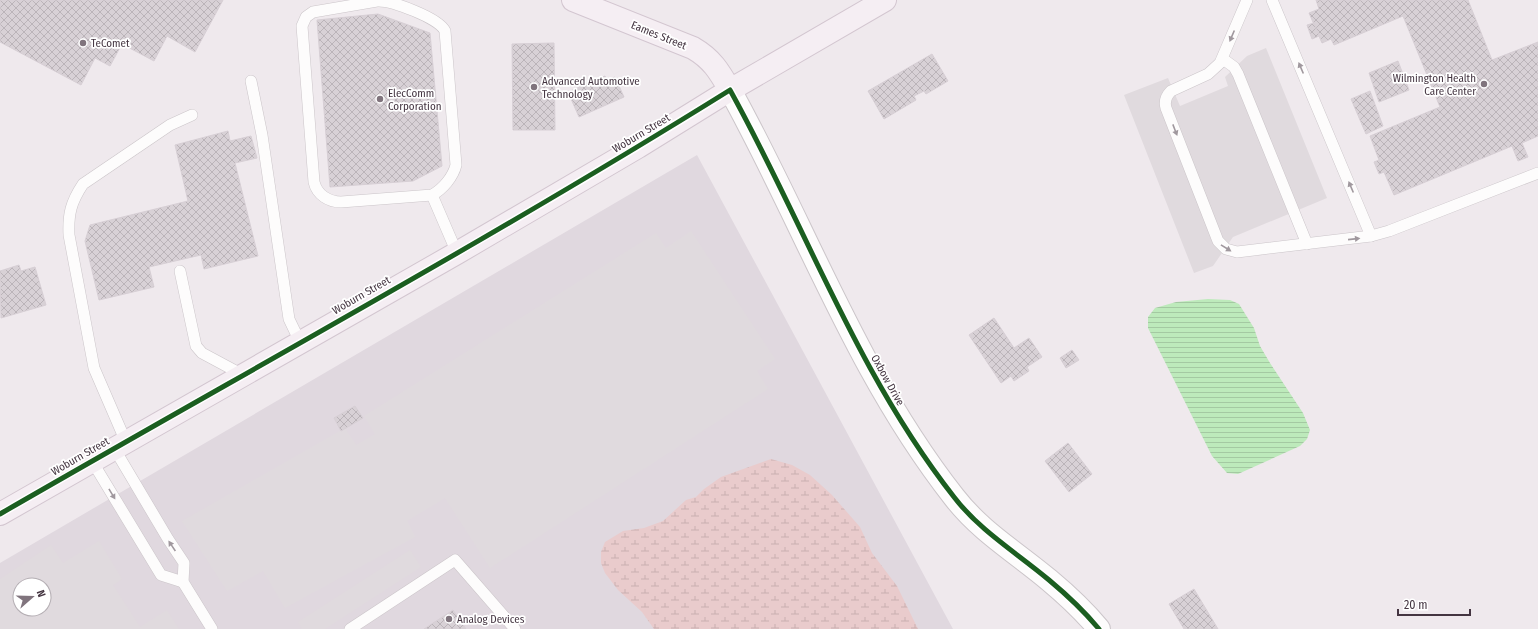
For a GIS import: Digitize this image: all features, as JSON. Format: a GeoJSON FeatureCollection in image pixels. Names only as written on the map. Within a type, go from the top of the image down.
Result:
{"type":"FeatureCollection","features":[{"type":"Feature","properties":{"kind":"street","name":"Eames Street"},"geometry":{"type":"LineString","coordinates":[[574,0],[702,53],[716,67],[730,90]]}},
{"type":"Feature","properties":{"kind":"street","name":"Woburn Street"},"geometry":{"type":"LineString","coordinates":[[0,514],[456,253],[638,147],[730,90],[885,0]]}},
{"type":"Feature","properties":{"kind":"street","name":"Oxbow Drive"},"geometry":{"type":"LineString","coordinates":[[730,90],[750,126],[819,271],[872,374],[914,444],[956,500],[972,518],[990,534],[1049,579],[1072,600],[1099,629]]}},
{"type":"Feature","properties":{"kind":"lane"},"geometry":{"type":"LineString","coordinates":[[1247,0],[1223,59],[1215,69],[1208,74],[1171,91],[1165,102],[1166,108],[1218,241],[1226,250],[1234,252],[1371,236],[1388,231],[1538,173]]}},
{"type":"Feature","properties":{"kind":"lane"},"geometry":{"type":"LineString","coordinates":[[1272,0],[1371,236]]}},
{"type":"Feature","properties":{"kind":"lane"},"geometry":{"type":"LineString","coordinates":[[377,1],[405,3],[439,23],[444,28],[446,34],[456,165],[452,175],[442,187],[432,195],[337,202],[330,200],[319,193],[314,182],[302,30],[303,21],[309,14],[317,11],[377,1]]}},
{"type":"Feature","properties":{"kind":"lane"},"geometry":{"type":"LineString","coordinates":[[1223,59],[1234,67],[1238,74],[1307,244]]}},
{"type":"Feature","properties":{"kind":"lane"},"geometry":{"type":"LineString","coordinates":[[251,81],[262,135],[289,319],[300,342]]}},
{"type":"Feature","properties":{"kind":"lane"},"geometry":{"type":"LineString","coordinates":[[192,115],[170,125],[83,184],[75,195],[70,209],[69,220],[70,235],[94,368],[120,445],[168,539],[184,563],[183,582],[212,629]]}},
{"type":"Feature","properties":{"kind":"lane"},"geometry":{"type":"LineString","coordinates":[[432,195],[456,253]]}},
{"type":"Feature","properties":{"kind":"lane"},"geometry":{"type":"LineString","coordinates":[[180,271],[196,346],[202,353],[243,375]]}},
{"type":"Feature","properties":{"kind":"lane"},"geometry":{"type":"LineString","coordinates":[[92,461],[161,575],[183,582]]}},
{"type":"Feature","properties":{"kind":"lane"},"geometry":{"type":"LineString","coordinates":[[350,629],[455,560],[515,629]]}},
{"type":"Feature","properties":{"kind":"shaded area"},"geometry":{"type":"Polygon","coordinates":[[[1266,48],[1327,198],[1233,237],[1213,266],[1194,273],[1124,95],[1168,78],[1180,106],[1228,86],[1225,77],[1247,56],[1266,48]]]}},
{"type":"Feature","properties":{"kind":"shaded area"},"geometry":{"type":"Polygon","coordinates":[[[697,155],[953,629],[0,629],[0,563],[697,155]]]}},
{"type":"Feature","properties":{"kind":"shaded area"},"geometry":{"type":"Polygon","coordinates":[[[691,231],[775,359],[757,371],[768,389],[490,568],[445,498],[407,521],[415,537],[285,608],[263,571],[227,591],[182,521],[345,428],[356,445],[375,434],[364,416],[656,233],[666,248],[691,231]]]}},
{"type":"Feature","properties":{"kind":"shaded area"},"geometry":{"type":"Polygon","coordinates":[[[1208,299],[1230,300],[1239,304],[1254,328],[1260,346],[1303,413],[1310,430],[1307,439],[1300,446],[1238,474],[1227,473],[1212,456],[1148,328],[1148,317],[1155,308],[1176,302],[1208,299]]]}},
{"type":"Feature","properties":{"kind":"shaded area"},"geometry":{"type":"Polygon","coordinates":[[[99,541],[122,579],[113,585],[140,627],[167,610],[179,629],[0,629],[0,579],[51,545],[63,563],[99,541]]]}},
{"type":"Feature","properties":{"kind":"shaded area"},"geometry":{"type":"Polygon","coordinates":[[[410,550],[421,567],[325,629],[302,629],[298,622],[410,550]]]}},
{"type":"Feature","properties":{"kind":"green space"},"geometry":{"type":"Polygon","coordinates":[[[771,459],[792,465],[810,475],[832,495],[860,527],[872,553],[897,586],[918,629],[654,629],[642,612],[618,590],[605,573],[601,563],[601,552],[605,542],[623,531],[644,528],[663,521],[686,500],[696,497],[704,489],[721,477],[771,459]]]}},
{"type":"Feature","properties":{"kind":"building","name":"TeComet"},"geometry":{"type":"Polygon","coordinates":[[[0,0],[223,0],[195,52],[167,36],[154,61],[122,44],[110,66],[95,58],[81,85],[0,42],[0,0]]]}},
{"type":"Feature","properties":{"kind":"building","name":"Wilmington Health Care Center"},"geometry":{"type":"Polygon","coordinates":[[[1316,0],[1468,0],[1492,60],[1538,42],[1538,136],[1522,143],[1528,157],[1518,161],[1512,146],[1394,195],[1384,172],[1379,174],[1374,162],[1379,160],[1370,136],[1440,107],[1403,16],[1334,45],[1331,39],[1322,43],[1309,13],[1319,9],[1316,0]]]}},
{"type":"Feature","properties":{"kind":"building","name":"ElecComm Corporation"},"geometry":{"type":"Polygon","coordinates":[[[378,14],[430,33],[442,166],[413,181],[330,187],[317,20],[378,14]]]}},
{"type":"Feature","properties":{"kind":"building"},"geometry":{"type":"Polygon","coordinates":[[[1314,23],[1319,36],[1312,39],[1307,25],[1314,23]]]}},
{"type":"Feature","properties":{"kind":"building","name":"Advanced Automotive Technology"},"geometry":{"type":"Polygon","coordinates":[[[554,43],[555,130],[513,130],[512,44],[554,43]]]}},
{"type":"Feature","properties":{"kind":"building"},"geometry":{"type":"Polygon","coordinates":[[[932,54],[948,81],[926,94],[924,91],[914,96],[916,100],[884,119],[868,91],[932,54]]]}},
{"type":"Feature","properties":{"kind":"building"},"geometry":{"type":"Polygon","coordinates":[[[1398,61],[1409,90],[1379,102],[1369,73],[1398,61]]]}},
{"type":"Feature","properties":{"kind":"building"},"geometry":{"type":"Polygon","coordinates":[[[605,76],[607,80],[615,77],[624,97],[579,117],[568,92],[605,76]]]}},
{"type":"Feature","properties":{"kind":"building"},"geometry":{"type":"Polygon","coordinates":[[[1370,91],[1383,126],[1366,134],[1351,99],[1370,91]]]}},
{"type":"Feature","properties":{"kind":"building"},"geometry":{"type":"Polygon","coordinates":[[[228,131],[230,141],[251,136],[257,158],[235,163],[258,256],[204,269],[201,255],[149,267],[154,287],[99,300],[85,241],[90,225],[188,201],[175,145],[228,131]]]}},
{"type":"Feature","properties":{"kind":"building"},"geometry":{"type":"Polygon","coordinates":[[[19,265],[21,271],[35,267],[46,305],[1,318],[0,271],[19,265]]]}},
{"type":"Feature","properties":{"kind":"building"},"geometry":{"type":"Polygon","coordinates":[[[994,318],[1014,348],[1029,338],[1042,357],[1027,367],[1029,371],[1014,381],[1011,376],[1001,383],[969,335],[994,318]]]}},
{"type":"Feature","properties":{"kind":"building"},"geometry":{"type":"Polygon","coordinates":[[[1072,350],[1079,360],[1066,368],[1060,358],[1072,350]]]}},
{"type":"Feature","properties":{"kind":"building"},"geometry":{"type":"Polygon","coordinates":[[[355,406],[363,418],[341,431],[334,418],[355,406]]]}},
{"type":"Feature","properties":{"kind":"building"},"geometry":{"type":"Polygon","coordinates":[[[1068,443],[1092,474],[1069,492],[1045,461],[1068,443]]]}},
{"type":"Feature","properties":{"kind":"building"},"geometry":{"type":"Polygon","coordinates":[[[1194,589],[1218,629],[1184,629],[1169,604],[1194,589]]]}},
{"type":"Feature","properties":{"kind":"building","name":"Analog Devices"},"geometry":{"type":"Polygon","coordinates":[[[453,610],[466,629],[424,629],[453,610]]]}},
{"type":"Feature","properties":{"kind":"cycle path"},"geometry":{"type":"LineString","coordinates":[[0,514],[367,305],[549,199],[730,90],[860,349],[888,400],[919,449],[954,497],[975,521],[1062,591],[1099,629]]}},
{"type":"Feature","properties":{"kind":"place","name":"TeComet"},"geometry":{"type":"Point","coordinates":[83,43]}},
{"type":"Feature","properties":{"kind":"place","name":"Wilmington Health Care Center"},"geometry":{"type":"Point","coordinates":[1484,84]}},
{"type":"Feature","properties":{"kind":"place","name":"Advanced Automotive Technology"},"geometry":{"type":"Point","coordinates":[534,87]}},
{"type":"Feature","properties":{"kind":"place","name":"ElecComm Corporation"},"geometry":{"type":"Point","coordinates":[380,99]}},
{"type":"Feature","properties":{"kind":"place","name":"Analog Devices"},"geometry":{"type":"Point","coordinates":[449,619]}}]}
